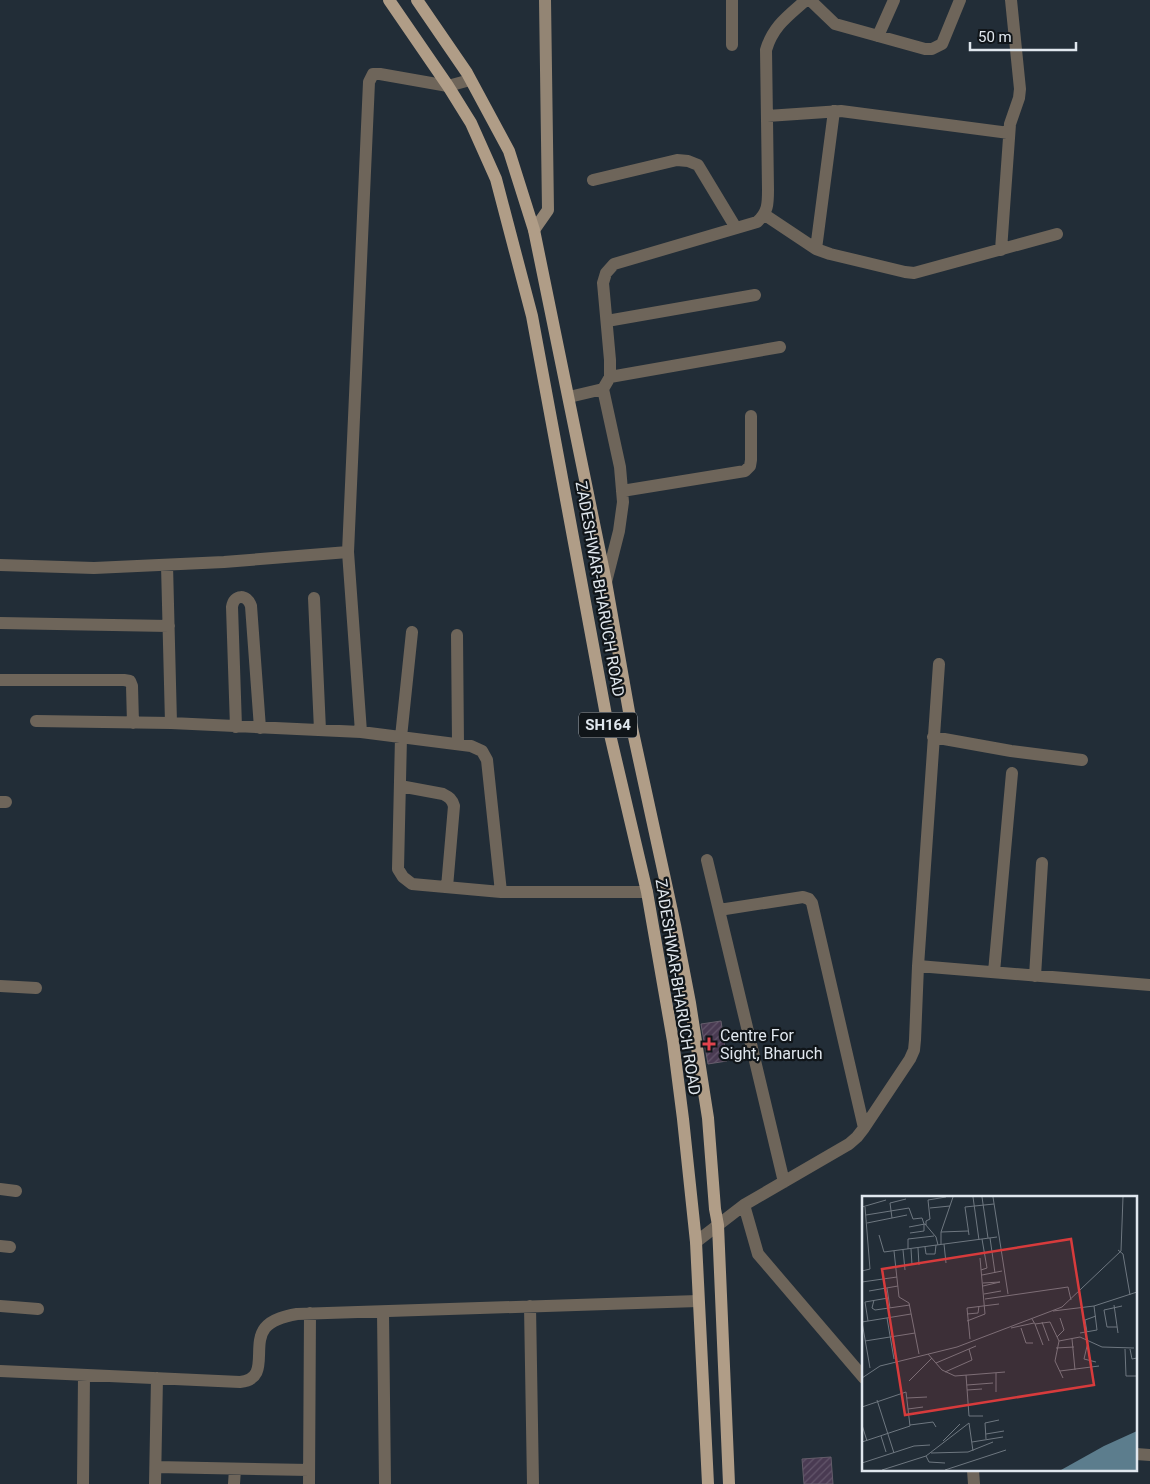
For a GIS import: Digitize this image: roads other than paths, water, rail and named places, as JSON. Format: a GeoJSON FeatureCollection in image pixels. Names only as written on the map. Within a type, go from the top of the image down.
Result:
{"type":"FeatureCollection","features":[{"type":"Feature","properties":{"kind":"main road","name":"ZADESHWAR-BHARUCH ROAD"},"geometry":{"type":"LineString","coordinates":[[389,0],[471,123],[496,179],[532,316],[608,726],[647,892],[674,1050],[696,1242],[708,1484]]}},
{"type":"Feature","properties":{"kind":"main road","name":"ZADESHWAR-BHARUCH ROAD"},"geometry":{"type":"LineString","coordinates":[[417,0],[464,68],[509,151],[534,230],[606,582],[631,723],[675,925],[690,1003],[708,1118],[718,1225],[729,1484]]}},
{"type":"Feature","properties":{"kind":"street"},"geometry":{"type":"LineString","coordinates":[[534,230],[548,210],[545,0]]}},
{"type":"Feature","properties":{"kind":"street"},"geometry":{"type":"LineString","coordinates":[[732,0],[732,44]]}},
{"type":"Feature","properties":{"kind":"street"},"geometry":{"type":"LineString","coordinates":[[569,397],[603,388],[610,377],[603,283],[606,273],[614,264],[757,222],[765,215],[768,203],[766,50],[770,38],[779,25],[806,0]]}},
{"type":"Feature","properties":{"kind":"street"},"geometry":{"type":"LineString","coordinates":[[810,0],[835,24],[925,49],[937,48],[942,44],[960,0]]}},
{"type":"Feature","properties":{"kind":"street"},"geometry":{"type":"LineString","coordinates":[[878,36],[894,0]]}},
{"type":"Feature","properties":{"kind":"street"},"geometry":{"type":"LineString","coordinates":[[1001,250],[1010,124],[1020,89],[1011,0]]}},
{"type":"Feature","properties":{"kind":"street"},"geometry":{"type":"LineString","coordinates":[[361,732],[348,552],[369,82],[373,74],[448,86],[470,80]]}},
{"type":"Feature","properties":{"kind":"street"},"geometry":{"type":"LineString","coordinates":[[816,249],[834,111]]}},
{"type":"Feature","properties":{"kind":"street"},"geometry":{"type":"LineString","coordinates":[[767,116],[849,111],[1009,133]]}},
{"type":"Feature","properties":{"kind":"street"},"geometry":{"type":"LineString","coordinates":[[593,180],[677,160],[698,164],[736,228]]}},
{"type":"Feature","properties":{"kind":"street"},"geometry":{"type":"LineString","coordinates":[[765,215],[816,249],[914,273],[1057,234]]}},
{"type":"Feature","properties":{"kind":"street"},"geometry":{"type":"LineString","coordinates":[[606,321],[755,295]]}},
{"type":"Feature","properties":{"kind":"street"},"geometry":{"type":"LineString","coordinates":[[610,377],[780,347]]}},
{"type":"Feature","properties":{"kind":"street"},"geometry":{"type":"LineString","coordinates":[[603,388],[620,467],[623,502],[619,531],[606,582]]}},
{"type":"Feature","properties":{"kind":"street"},"geometry":{"type":"LineString","coordinates":[[622,490],[745,472],[750,466],[751,460],[750,416]]}},
{"type":"Feature","properties":{"kind":"street"},"geometry":{"type":"LineString","coordinates":[[0,565],[94,568],[348,552]]}},
{"type":"Feature","properties":{"kind":"street"},"geometry":{"type":"LineString","coordinates":[[167,564],[171,723]]}},
{"type":"Feature","properties":{"kind":"street"},"geometry":{"type":"LineString","coordinates":[[236,727],[232,607],[233,602],[238,597],[244,597],[249,600],[251,606],[260,728]]}},
{"type":"Feature","properties":{"kind":"street"},"geometry":{"type":"LineString","coordinates":[[314,598],[320,730]]}},
{"type":"Feature","properties":{"kind":"street"},"geometry":{"type":"LineString","coordinates":[[0,624],[169,626]]}},
{"type":"Feature","properties":{"kind":"street"},"geometry":{"type":"LineString","coordinates":[[412,632],[401,737],[398,869],[403,877],[412,884],[501,892],[647,892]]}},
{"type":"Feature","properties":{"kind":"street"},"geometry":{"type":"LineString","coordinates":[[457,635],[458,744]]}},
{"type":"Feature","properties":{"kind":"street"},"geometry":{"type":"LineString","coordinates":[[696,1242],[744,1205],[849,1144],[857,1137],[914,1050],[939,664]]}},
{"type":"Feature","properties":{"kind":"street"},"geometry":{"type":"LineString","coordinates":[[0,680],[71,679],[130,681],[132,686],[133,723]]}},
{"type":"Feature","properties":{"kind":"street"},"geometry":{"type":"LineString","coordinates":[[36,721],[171,723],[361,732],[458,744],[482,750],[487,760],[501,892]]}},
{"type":"Feature","properties":{"kind":"street"},"geometry":{"type":"LineString","coordinates":[[934,737],[1011,751],[1082,760]]}},
{"type":"Feature","properties":{"kind":"street"},"geometry":{"type":"LineString","coordinates":[[994,972],[1012,774]]}},
{"type":"Feature","properties":{"kind":"street"},"geometry":{"type":"LineString","coordinates":[[400,786],[443,794],[453,801],[447,887]]}},
{"type":"Feature","properties":{"kind":"street"},"geometry":{"type":"LineString","coordinates":[[707,860],[784,1182]]}},
{"type":"Feature","properties":{"kind":"street"},"geometry":{"type":"LineString","coordinates":[[1035,976],[1042,863]]}},
{"type":"Feature","properties":{"kind":"street"},"geometry":{"type":"LineString","coordinates":[[718,910],[803,898],[809,899],[812,903],[864,1128]]}},
{"type":"Feature","properties":{"kind":"street"},"geometry":{"type":"LineString","coordinates":[[918,966],[1150,985]]}},
{"type":"Feature","properties":{"kind":"street"},"geometry":{"type":"LineString","coordinates":[[0,986],[36,988]]}},
{"type":"Feature","properties":{"kind":"street"},"geometry":{"type":"LineString","coordinates":[[0,1189],[16,1191]]}},
{"type":"Feature","properties":{"kind":"street"},"geometry":{"type":"LineString","coordinates":[[744,1205],[758,1254],[862,1376]]}},
{"type":"Feature","properties":{"kind":"street"},"geometry":{"type":"LineString","coordinates":[[0,1371],[240,1382],[249,1381],[254,1378],[257,1371],[261,1336],[266,1327],[285,1316],[310,1313],[698,1301]]}},
{"type":"Feature","properties":{"kind":"street"},"geometry":{"type":"LineString","coordinates":[[0,1306],[38,1309]]}},
{"type":"Feature","properties":{"kind":"street"},"geometry":{"type":"LineString","coordinates":[[530,1306],[533,1484]]}},
{"type":"Feature","properties":{"kind":"street"},"geometry":{"type":"LineString","coordinates":[[383,1312],[385,1484]]}},
{"type":"Feature","properties":{"kind":"street"},"geometry":{"type":"LineString","coordinates":[[309,1484],[310,1313]]}},
{"type":"Feature","properties":{"kind":"street"},"geometry":{"type":"LineString","coordinates":[[83,1484],[84,1375]]}},
{"type":"Feature","properties":{"kind":"street"},"geometry":{"type":"LineString","coordinates":[[155,1484],[157,1378]]}},
{"type":"Feature","properties":{"kind":"street"},"geometry":{"type":"LineString","coordinates":[[156,1468],[309,1470]]}},
{"type":"Feature","properties":{"kind":"street"},"geometry":{"type":"LineString","coordinates":[[234,1484],[235,1469]]}},
{"type":"Feature","properties":{"kind":"place","name":"Centre For Sight, Bharuch"},"geometry":{"type":"Point","coordinates":[709,1044]}}]}
